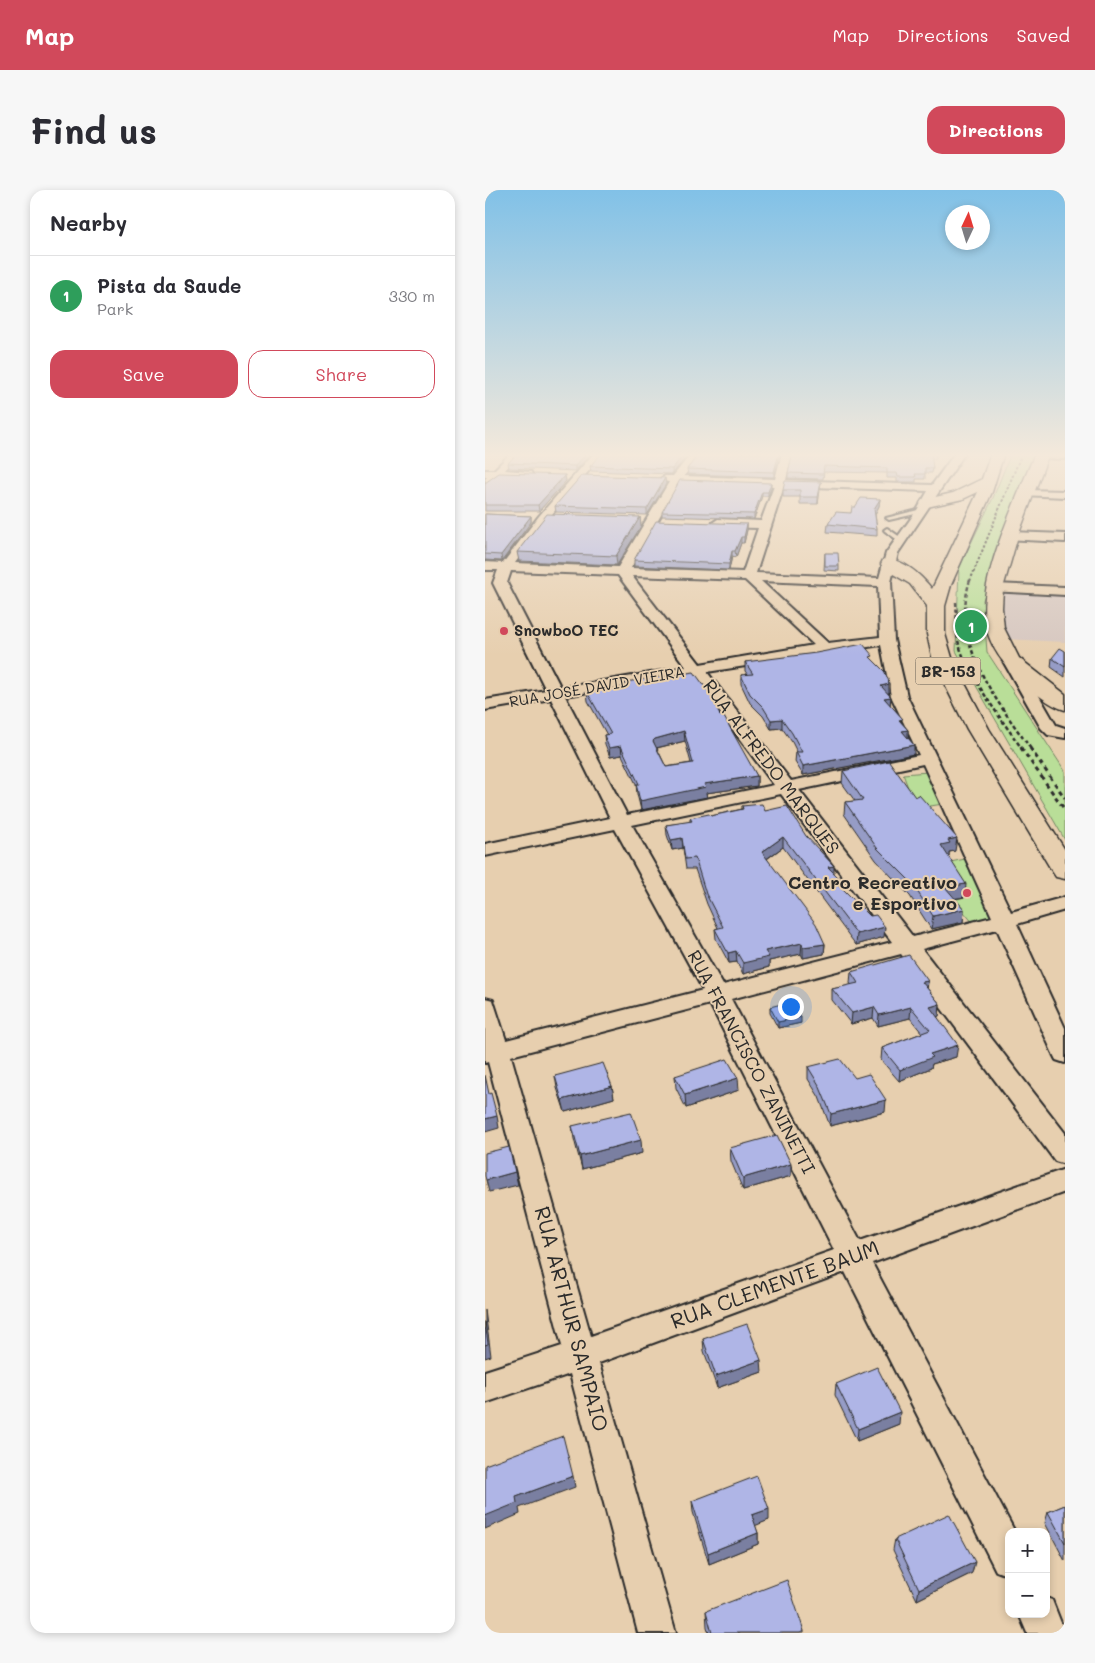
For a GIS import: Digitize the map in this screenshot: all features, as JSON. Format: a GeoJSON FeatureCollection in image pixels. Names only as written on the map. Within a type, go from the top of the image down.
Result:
{"type":"FeatureCollection","features":[{"type":"Feature","properties":{"kind":"main road","name":"BR-153"},"geometry":{"type":"LineString","coordinates":[[971,520],[942,585],[936,606],[935,634],[943,661],[978,729],[1065,871]]}},
{"type":"Feature","properties":{"kind":"main road"},"geometry":{"type":"LineString","coordinates":[[1016,520],[994,588],[995,628],[1011,661],[1031,679],[1065,704]]}},
{"type":"Feature","properties":{"kind":"main road"},"geometry":{"type":"LineString","coordinates":[[894,552],[920,566],[942,585]]}},
{"type":"Feature","properties":{"kind":"main road"},"geometry":{"type":"LineString","coordinates":[[894,552],[936,606]]}},
{"type":"Feature","properties":{"kind":"street"},"geometry":{"type":"LineString","coordinates":[[496,566],[541,520]]}},
{"type":"Feature","properties":{"kind":"street"},"geometry":{"type":"LineString","coordinates":[[622,572],[652,520]]}},
{"type":"Feature","properties":{"kind":"street"},"geometry":{"type":"LineString","coordinates":[[748,576],[768,520]]}},
{"type":"Feature","properties":{"kind":"street"},"geometry":{"type":"LineString","coordinates":[[916,520],[894,552],[884,582],[887,640],[899,696],[1065,1054]]}},
{"type":"Feature","properties":{"kind":"street"},"geometry":{"type":"LineString","coordinates":[[709,523],[767,525]]}},
{"type":"Feature","properties":{"kind":"street"},"geometry":{"type":"LineString","coordinates":[[1010,536],[1065,538]]}},
{"type":"Feature","properties":{"kind":"street"},"geometry":{"type":"LineString","coordinates":[[496,566],[884,582]]}},
{"type":"Feature","properties":{"kind":"street","name":"RUA FRANCISCO ZANINETTI"},"geometry":{"type":"LineString","coordinates":[[496,566],[501,576],[500,583],[621,822],[717,995],[1005,1550]]}},
{"type":"Feature","properties":{"kind":"street","name":"RUA ALFREDO MARQUES"},"geometry":{"type":"LineString","coordinates":[[622,572],[1065,1153]]}},
{"type":"Feature","properties":{"kind":"street"},"geometry":{"type":"LineString","coordinates":[[748,576],[825,648]]}},
{"type":"Feature","properties":{"kind":"street"},"geometry":{"type":"LineString","coordinates":[[994,588],[1065,591]]}},
{"type":"Feature","properties":{"kind":"street","name":"RUA JOSÉ DAVID VIEIRA"},"geometry":{"type":"LineString","coordinates":[[485,705],[825,648],[887,640]]}},
{"type":"Feature","properties":{"kind":"street"},"geometry":{"type":"LineString","coordinates":[[1011,661],[1049,728],[1054,732],[1065,732]]}},
{"type":"Feature","properties":{"kind":"street"},"geometry":{"type":"LineString","coordinates":[[485,850],[929,758]]}},
{"type":"Feature","properties":{"kind":"street"},"geometry":{"type":"LineString","coordinates":[[491,1053],[1004,921],[1065,903]]}},
{"type":"Feature","properties":{"kind":"street","name":"RUA ARTHUR SAMPAIO"},"geometry":{"type":"LineString","coordinates":[[485,1006],[491,1053],[581,1355],[657,1633]]}},
{"type":"Feature","properties":{"kind":"street","name":"RUA CLEMENTE BAUM"},"geometry":{"type":"LineString","coordinates":[[485,1387],[581,1355],[1065,1180]]}},
{"type":"Feature","properties":{"kind":"street"},"geometry":{"type":"LineString","coordinates":[[1040,1618],[1047,1633]]}},
{"type":"Feature","properties":{"kind":"lane"},"geometry":{"type":"LineString","coordinates":[[887,530],[894,552]]}},
{"type":"Feature","properties":{"kind":"shaded area"},"geometry":{"type":"Polygon","coordinates":[[[1001,590],[1065,593],[1065,642],[1006,639],[1002,617],[1001,590]]]}},
{"type":"Feature","properties":{"kind":"green space"},"geometry":{"type":"Polygon","coordinates":[[[982,520],[1011,520],[983,600],[987,652],[1065,771],[1065,840],[956,651],[959,568],[982,520]]]}},
{"type":"Feature","properties":{"kind":"green space"},"geometry":{"type":"Polygon","coordinates":[[[928,772],[943,804],[918,808],[913,801],[903,774],[928,772]]]}},
{"type":"Feature","properties":{"kind":"green space","name":"Centro Recreativo e Esportivo"},"geometry":{"type":"Polygon","coordinates":[[[970,858],[998,919],[974,924],[926,867],[970,858]]]}},
{"type":"Feature","properties":{"kind":"building"},"geometry":{"type":"Polygon","coordinates":[[[485,520],[528,520],[501,555],[485,554],[485,520]]]}},
{"type":"Feature","properties":{"kind":"building"},"geometry":{"type":"Polygon","coordinates":[[[542,520],[638,520],[616,556],[517,552],[542,520]]]}},
{"type":"Feature","properties":{"kind":"building"},"geometry":{"type":"Polygon","coordinates":[[[830,520],[876,520],[877,529],[828,524],[830,520]]]}},
{"type":"Feature","properties":{"kind":"building"},"geometry":{"type":"Polygon","coordinates":[[[656,521],[747,524],[744,537],[741,537],[735,551],[732,551],[729,564],[634,560],[656,521]]]}},
{"type":"Feature","properties":{"kind":"building"},"geometry":{"type":"Polygon","coordinates":[[[825,553],[838,553],[839,566],[825,566],[825,553]]]}},
{"type":"Feature","properties":{"kind":"building"},"geometry":{"type":"Polygon","coordinates":[[[863,644],[873,656],[870,657],[886,673],[884,673],[888,678],[889,684],[881,686],[891,697],[884,698],[903,719],[899,720],[908,730],[902,731],[914,745],[803,766],[796,752],[802,752],[782,719],[771,720],[763,707],[750,694],[741,675],[753,674],[745,662],[816,653],[863,644]]]}},
{"type":"Feature","properties":{"kind":"building"},"geometry":{"type":"Polygon","coordinates":[[[1060,648],[1065,651],[1065,667],[1052,658],[1060,648]]]}},
{"type":"Feature","properties":{"kind":"building"},"geometry":{"type":"Polygon","coordinates":[[[694,672],[714,699],[720,716],[723,715],[757,776],[704,784],[706,787],[640,801],[636,784],[639,784],[621,746],[609,748],[604,735],[611,734],[587,692],[627,687],[625,682],[694,672]],[[684,731],[653,741],[666,767],[693,763],[684,731]]]}},
{"type":"Feature","properties":{"kind":"building"},"geometry":{"type":"Polygon","coordinates":[[[889,761],[915,797],[919,795],[957,838],[948,840],[950,843],[941,845],[966,884],[945,887],[964,909],[933,916],[912,883],[877,848],[845,802],[863,800],[843,771],[889,761]]]}},
{"type":"Feature","properties":{"kind":"building"},"geometry":{"type":"Polygon","coordinates":[[[762,804],[765,811],[787,806],[806,836],[834,866],[828,867],[839,878],[834,880],[870,916],[876,915],[885,927],[857,934],[783,837],[762,852],[816,924],[825,944],[803,947],[802,943],[765,951],[769,957],[743,963],[736,951],[728,953],[715,929],[723,927],[706,894],[695,858],[685,859],[682,838],[671,840],[666,825],[692,821],[690,818],[709,814],[711,816],[743,809],[742,806],[762,804]]]}},
{"type":"Feature","properties":{"kind":"building"},"geometry":{"type":"Polygon","coordinates":[[[909,955],[928,981],[922,982],[940,1004],[930,1007],[958,1045],[930,1054],[933,1057],[900,1070],[882,1048],[930,1030],[911,1007],[879,1015],[874,1007],[852,1013],[832,989],[858,983],[851,972],[909,955]]]}},
{"type":"Feature","properties":{"kind":"building"},"geometry":{"type":"Polygon","coordinates":[[[793,1001],[801,1017],[778,1022],[770,1007],[793,1001]]]}},
{"type":"Feature","properties":{"kind":"building"},"geometry":{"type":"Polygon","coordinates":[[[727,1059],[738,1078],[685,1095],[675,1076],[727,1059]]]}},
{"type":"Feature","properties":{"kind":"building"},"geometry":{"type":"Polygon","coordinates":[[[840,1059],[855,1078],[869,1074],[886,1100],[831,1114],[819,1085],[808,1067],[840,1059]]]}},
{"type":"Feature","properties":{"kind":"building"},"geometry":{"type":"Polygon","coordinates":[[[603,1063],[612,1086],[562,1100],[555,1076],[603,1063]]]}},
{"type":"Feature","properties":{"kind":"building"},"geometry":{"type":"Polygon","coordinates":[[[485,1075],[497,1116],[485,1119],[485,1075]]]}},
{"type":"Feature","properties":{"kind":"building"},"geometry":{"type":"Polygon","coordinates":[[[631,1112],[641,1140],[580,1156],[572,1126],[631,1112]]]}},
{"type":"Feature","properties":{"kind":"building"},"geometry":{"type":"Polygon","coordinates":[[[777,1135],[791,1164],[743,1178],[730,1148],[777,1135]]]}},
{"type":"Feature","properties":{"kind":"building"},"geometry":{"type":"Polygon","coordinates":[[[509,1147],[515,1172],[486,1180],[485,1153],[509,1147]]]}},
{"type":"Feature","properties":{"kind":"building"},"geometry":{"type":"Polygon","coordinates":[[[485,1322],[488,1344],[485,1345],[485,1322]]]}},
{"type":"Feature","properties":{"kind":"building"},"geometry":{"type":"Polygon","coordinates":[[[747,1324],[761,1360],[716,1376],[703,1339],[747,1324]]]}},
{"type":"Feature","properties":{"kind":"building"},"geometry":{"type":"Polygon","coordinates":[[[877,1367],[900,1412],[858,1429],[836,1384],[877,1367]]]}},
{"type":"Feature","properties":{"kind":"building"},"geometry":{"type":"Polygon","coordinates":[[[563,1436],[573,1476],[516,1497],[517,1503],[485,1516],[485,1465],[563,1436]]]}},
{"type":"Feature","properties":{"kind":"building"},"geometry":{"type":"Polygon","coordinates":[[[757,1476],[769,1509],[752,1515],[758,1533],[708,1553],[692,1501],[757,1476]]]}},
{"type":"Feature","properties":{"kind":"building"},"geometry":{"type":"Polygon","coordinates":[[[1065,1505],[1065,1543],[1048,1512],[1065,1505]]]}},
{"type":"Feature","properties":{"kind":"building"},"geometry":{"type":"Polygon","coordinates":[[[949,1514],[975,1562],[919,1589],[895,1539],[949,1514]]]}},
{"type":"Feature","properties":{"kind":"building"},"geometry":{"type":"Polygon","coordinates":[[[787,1580],[804,1631],[800,1633],[712,1633],[706,1611],[787,1580]]]}},
{"type":"Feature","properties":{"kind":"place","name":"Pista da Saude"},"geometry":{"type":"Point","coordinates":[971,626]}},
{"type":"Feature","properties":{"kind":"place","name":"SnowboO TEC"},"geometry":{"type":"Point","coordinates":[504,631]}},
{"type":"Feature","properties":{"kind":"place","name":"Centro Recreativo e Esportivo"},"geometry":{"type":"Point","coordinates":[967,893]}}]}
